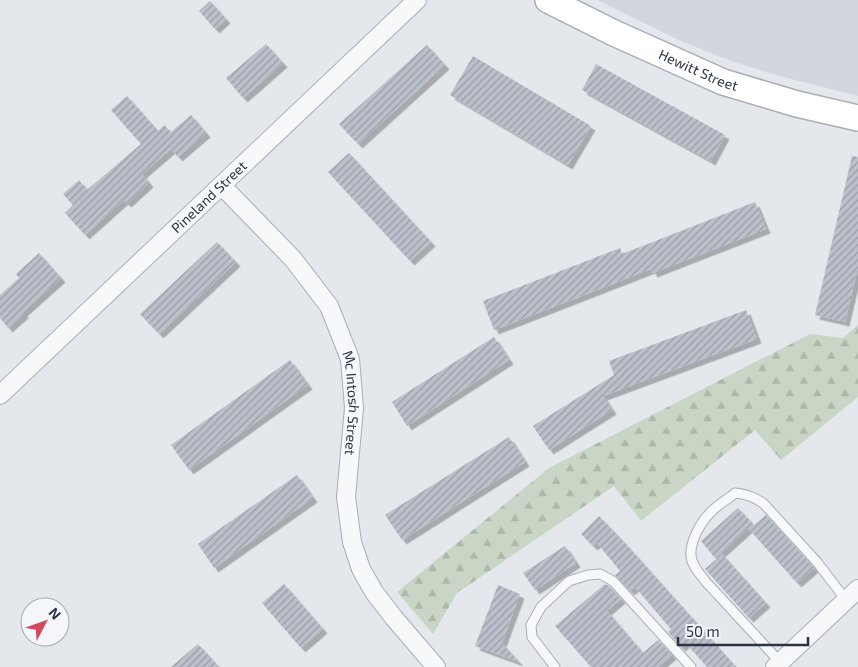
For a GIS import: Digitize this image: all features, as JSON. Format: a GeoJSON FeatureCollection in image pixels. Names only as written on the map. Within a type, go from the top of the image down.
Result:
{"type":"FeatureCollection","features":[{"type":"Feature","properties":{"kind":"street","name":"Pineland Street"},"geometry":{"type":"LineString","coordinates":[[0,395],[417,0]]}},
{"type":"Feature","properties":{"kind":"street","name":"Hewitt Street"},"geometry":{"type":"LineString","coordinates":[[548,0],[614,33],[723,82],[797,104],[858,118]]}},
{"type":"Feature","properties":{"kind":"street","name":"Mc Intosh Street"},"geometry":{"type":"LineString","coordinates":[[222,186],[293,259],[329,306],[350,359],[354,408],[346,497],[352,542],[361,569],[374,592],[399,625],[436,667]]}},
{"type":"Feature","properties":{"kind":"street"},"geometry":{"type":"LineString","coordinates":[[777,665],[852,594]]}},
{"type":"Feature","properties":{"kind":"lane"},"geometry":{"type":"LineString","coordinates":[[777,665],[696,569],[691,556],[693,542],[710,512],[735,494],[755,497],[852,594]]}},
{"type":"Feature","properties":{"kind":"lane"},"geometry":{"type":"LineString","coordinates":[[555,667],[532,637],[531,625],[541,607],[569,581],[588,575],[600,574],[613,581],[691,667]]}},
{"type":"Feature","properties":{"kind":"shaded area"},"geometry":{"type":"Polygon","coordinates":[[[597,0],[858,0],[858,96],[734,62],[681,41],[597,0]]]}},
{"type":"Feature","properties":{"kind":"green space"},"geometry":{"type":"Polygon","coordinates":[[[858,325],[858,397],[781,460],[755,430],[641,521],[614,486],[457,593],[433,634],[397,592],[549,468],[810,334],[843,338],[858,325]]]}},
{"type":"Feature","properties":{"kind":"building"},"geometry":{"type":"Polygon","coordinates":[[[210,1],[226,19],[215,29],[199,11],[210,1]]]}},
{"type":"Feature","properties":{"kind":"building"},"geometry":{"type":"Polygon","coordinates":[[[266,44],[283,63],[243,98],[226,78],[266,44]]]}},
{"type":"Feature","properties":{"kind":"building"},"geometry":{"type":"Polygon","coordinates":[[[427,45],[445,65],[358,144],[339,124],[427,45]]]}},
{"type":"Feature","properties":{"kind":"building"},"geometry":{"type":"Polygon","coordinates":[[[473,56],[591,126],[568,165],[450,95],[473,56]]]}},
{"type":"Feature","properties":{"kind":"building"},"geometry":{"type":"Polygon","coordinates":[[[596,64],[725,135],[711,161],[582,90],[596,64]]]}},
{"type":"Feature","properties":{"kind":"building"},"geometry":{"type":"Polygon","coordinates":[[[127,96],[158,131],[164,125],[171,132],[191,115],[206,133],[178,157],[171,149],[142,174],[149,183],[127,203],[124,200],[85,235],[65,213],[73,205],[63,194],[79,180],[87,190],[141,144],[111,110],[127,96]]]}},
{"type":"Feature","properties":{"kind":"building"},"geometry":{"type":"Polygon","coordinates":[[[349,153],[431,242],[410,261],[328,172],[349,153]]]}},
{"type":"Feature","properties":{"kind":"building"},"geometry":{"type":"Polygon","coordinates":[[[852,156],[858,157],[858,267],[845,322],[815,315],[852,156]]]}},
{"type":"Feature","properties":{"kind":"building"},"geometry":{"type":"Polygon","coordinates":[[[755,202],[766,229],[653,273],[651,269],[494,330],[483,301],[620,248],[622,254],[755,202]]]}},
{"type":"Feature","properties":{"kind":"building"},"geometry":{"type":"Polygon","coordinates":[[[217,242],[236,262],[159,334],[140,314],[217,242]]]}},
{"type":"Feature","properties":{"kind":"building"},"geometry":{"type":"Polygon","coordinates":[[[39,253],[61,278],[8,328],[0,318],[0,295],[19,278],[16,274],[39,253]]]}},
{"type":"Feature","properties":{"kind":"building"},"geometry":{"type":"Polygon","coordinates":[[[746,310],[757,339],[603,396],[612,410],[549,450],[533,426],[614,375],[609,361],[746,310]]]}},
{"type":"Feature","properties":{"kind":"building"},"geometry":{"type":"Polygon","coordinates":[[[494,337],[509,360],[407,426],[392,402],[494,337]]]}},
{"type":"Feature","properties":{"kind":"building"},"geometry":{"type":"Polygon","coordinates":[[[290,360],[308,385],[189,470],[171,445],[290,360]]]}},
{"type":"Feature","properties":{"kind":"building"},"geometry":{"type":"Polygon","coordinates":[[[509,437],[525,462],[402,540],[385,515],[509,437]]]}},
{"type":"Feature","properties":{"kind":"building"},"geometry":{"type":"Polygon","coordinates":[[[297,475],[313,498],[214,568],[198,544],[297,475]]]}},
{"type":"Feature","properties":{"kind":"building"},"geometry":{"type":"Polygon","coordinates":[[[738,508],[753,524],[715,558],[701,541],[738,508]]]}},
{"type":"Feature","properties":{"kind":"building"},"geometry":{"type":"Polygon","coordinates":[[[766,515],[814,568],[797,583],[749,529],[766,515]]]}},
{"type":"Feature","properties":{"kind":"building"},"geometry":{"type":"Polygon","coordinates":[[[599,516],[736,667],[707,667],[686,643],[681,647],[668,632],[671,629],[635,587],[630,591],[615,575],[620,571],[597,543],[593,546],[581,534],[599,516]]]}},
{"type":"Feature","properties":{"kind":"building"},"geometry":{"type":"Polygon","coordinates":[[[565,546],[576,563],[535,590],[523,573],[565,546]]]}},
{"type":"Feature","properties":{"kind":"building"},"geometry":{"type":"Polygon","coordinates":[[[722,554],[766,603],[749,618],[705,569],[722,554]]]}},
{"type":"Feature","properties":{"kind":"building"},"geometry":{"type":"Polygon","coordinates":[[[284,584],[323,629],[301,648],[262,603],[284,584]]]}},
{"type":"Feature","properties":{"kind":"building"},"geometry":{"type":"Polygon","coordinates":[[[605,584],[621,599],[607,611],[643,653],[658,640],[672,655],[658,667],[591,667],[555,626],[605,584]]]}},
{"type":"Feature","properties":{"kind":"building"},"geometry":{"type":"Polygon","coordinates":[[[498,585],[520,594],[502,643],[519,662],[475,646],[498,585]]]}},
{"type":"Feature","properties":{"kind":"building"},"geometry":{"type":"Polygon","coordinates":[[[198,644],[219,667],[171,667],[198,644]]]}}]}
